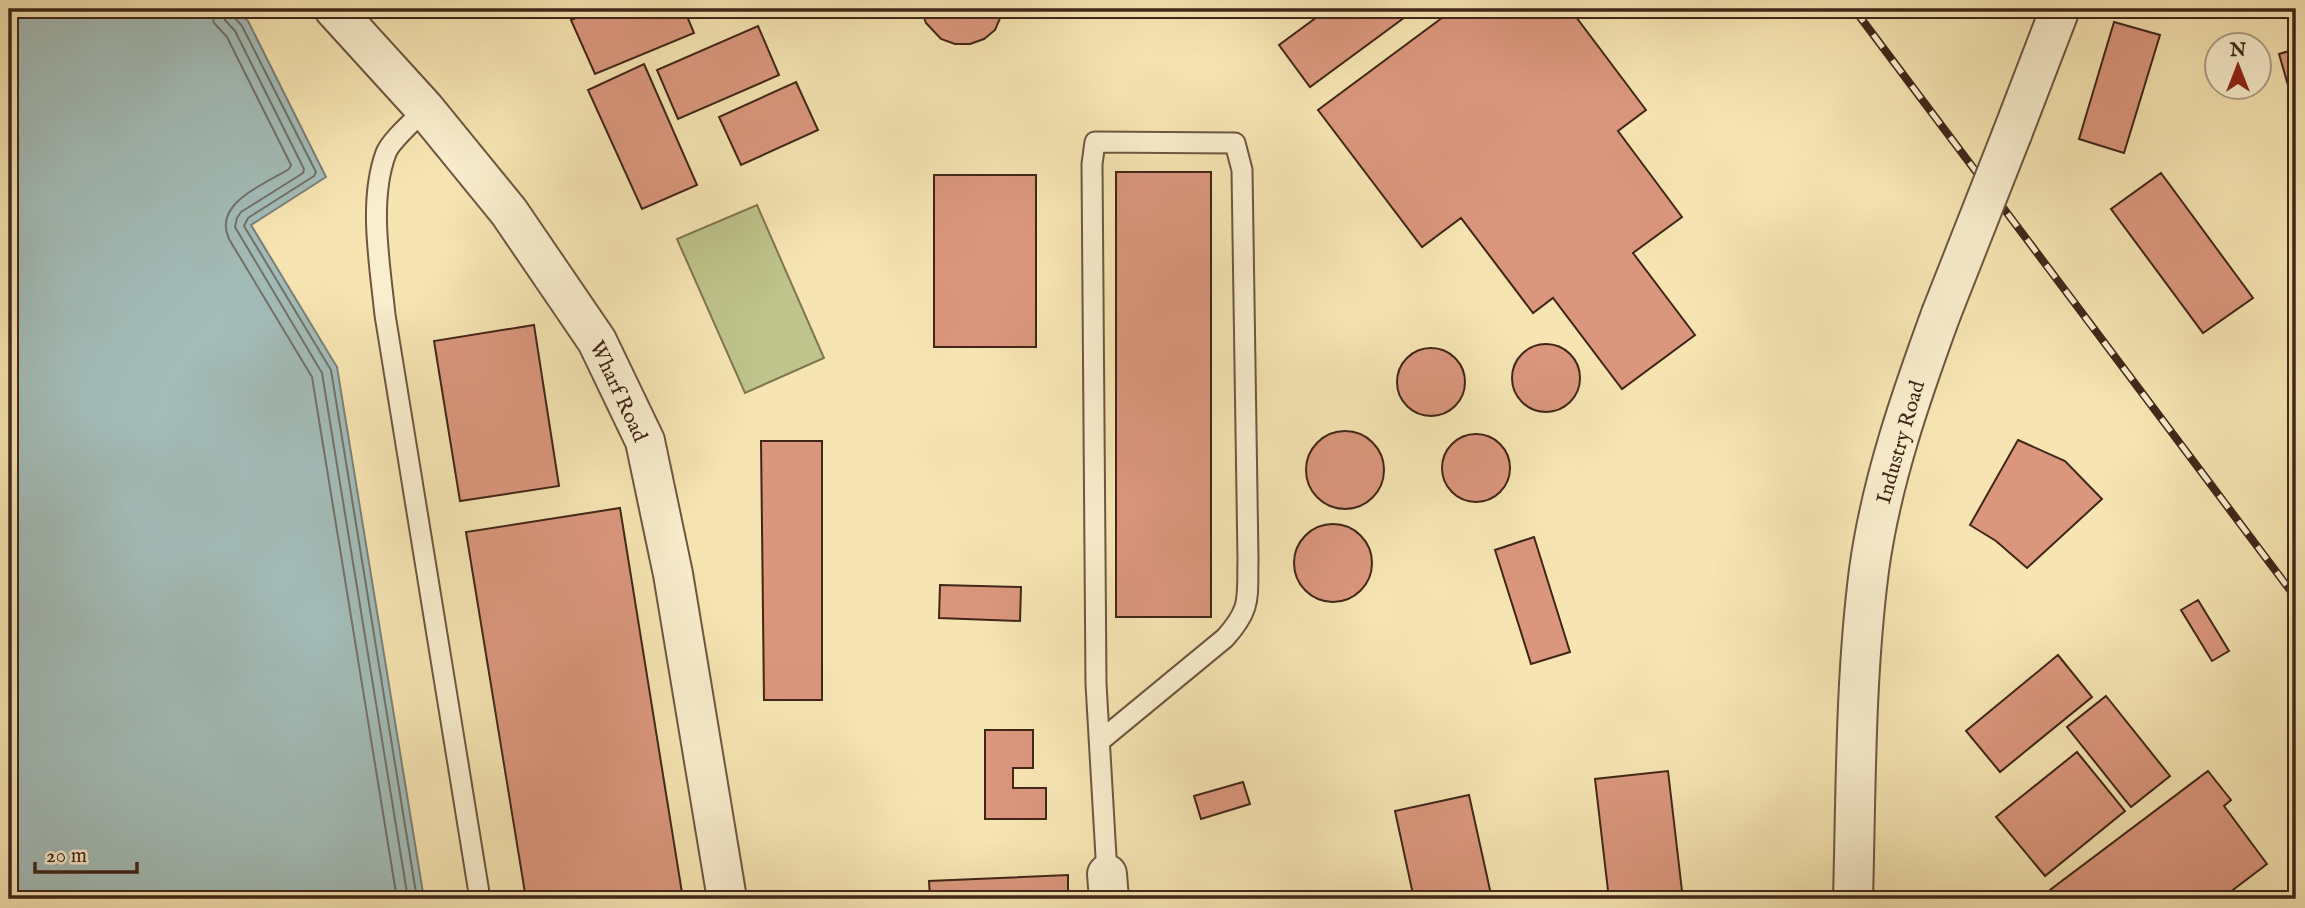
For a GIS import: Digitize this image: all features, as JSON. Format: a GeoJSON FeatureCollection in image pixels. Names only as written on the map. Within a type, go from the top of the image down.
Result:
{"type":"FeatureCollection","features":[{"type":"Feature","properties":{"kind":"street","name":"Wharf Road"},"geometry":{"type":"LineString","coordinates":[[334,9],[425,108],[509,212],[597,341],[645,441],[673,574],[727,899]]}},
{"type":"Feature","properties":{"kind":"street","name":"Industry Road"},"geometry":{"type":"LineString","coordinates":[[1853,899],[1860,664],[1870,568],[1889,474],[1914,386],[2060,9]]}},
{"type":"Feature","properties":{"kind":"lane"},"geometry":{"type":"LineString","coordinates":[[425,108],[387,151],[379,190],[377,238],[385,315],[480,899]]}},
{"type":"Feature","properties":{"kind":"lane"},"geometry":{"type":"LineString","coordinates":[[1100,741],[1144,702],[1225,638],[1239,623],[1246,609],[1248,560],[1242,170],[1235,143],[1095,142],[1092,178],[1096,670],[1108,887]]}},
{"type":"Feature","properties":{"kind":"green space"},"geometry":{"type":"Polygon","coordinates":[[[757,205],[824,358],[745,393],[677,239],[757,205]]]}},
{"type":"Feature","properties":{"kind":"water"},"geometry":{"type":"Polygon","coordinates":[[[9,9],[235,9],[248,21],[326,177],[251,225],[337,367],[424,899],[9,899],[9,9]]]}},
{"type":"Feature","properties":{"kind":"building"},"geometry":{"type":"Polygon","coordinates":[[[597,9],[684,9],[694,33],[595,74],[571,20],[597,9]]]}},
{"type":"Feature","properties":{"kind":"building"},"geometry":{"type":"Polygon","coordinates":[[[921,9],[1004,9],[995,30],[984,39],[970,44],[955,44],[941,39],[926,23],[921,9]]]}},
{"type":"Feature","properties":{"kind":"building"},"geometry":{"type":"Polygon","coordinates":[[[1328,9],[1416,9],[1310,87],[1279,45],[1328,9]]]}},
{"type":"Feature","properties":{"kind":"building"},"geometry":{"type":"Polygon","coordinates":[[[1454,9],[1570,9],[1646,110],[1618,131],[1682,217],[1633,253],[1695,335],[1622,389],[1553,298],[1533,313],[1461,218],[1422,247],[1318,110],[1454,9]]]}},
{"type":"Feature","properties":{"kind":"building"},"geometry":{"type":"Polygon","coordinates":[[[2114,22],[2160,35],[2124,153],[2079,139],[2114,22]]]}},
{"type":"Feature","properties":{"kind":"building"},"geometry":{"type":"Polygon","coordinates":[[[758,26],[779,75],[678,119],[657,70],[758,26]]]}},
{"type":"Feature","properties":{"kind":"building"},"geometry":{"type":"Polygon","coordinates":[[[2296,49],[2296,113],[2279,54],[2296,49]]]}},
{"type":"Feature","properties":{"kind":"building"},"geometry":{"type":"Polygon","coordinates":[[[644,64],[697,185],[642,209],[588,90],[644,64]]]}},
{"type":"Feature","properties":{"kind":"building"},"geometry":{"type":"Polygon","coordinates":[[[796,82],[818,130],[741,165],[719,117],[796,82]]]}},
{"type":"Feature","properties":{"kind":"building"},"geometry":{"type":"Polygon","coordinates":[[[1116,172],[1211,172],[1211,617],[1116,617],[1116,172]]]}},
{"type":"Feature","properties":{"kind":"building"},"geometry":{"type":"Polygon","coordinates":[[[2161,173],[2253,298],[2203,333],[2111,209],[2161,173]]]}},
{"type":"Feature","properties":{"kind":"building"},"geometry":{"type":"Polygon","coordinates":[[[934,175],[1036,175],[1036,347],[934,347],[934,175]]]}},
{"type":"Feature","properties":{"kind":"building"},"geometry":{"type":"Polygon","coordinates":[[[534,325],[559,486],[460,501],[434,341],[534,325]]]}},
{"type":"Feature","properties":{"kind":"building"},"geometry":{"type":"Polygon","coordinates":[[[1546,344],[1559,347],[1570,354],[1577,365],[1580,378],[1577,391],[1570,402],[1559,409],[1546,412],[1533,409],[1522,402],[1515,391],[1512,378],[1515,365],[1522,354],[1533,347],[1546,344]]]}},
{"type":"Feature","properties":{"kind":"building"},"geometry":{"type":"Polygon","coordinates":[[[1431,348],[1444,351],[1455,358],[1462,369],[1465,382],[1462,395],[1455,406],[1444,413],[1431,416],[1418,413],[1407,406],[1400,395],[1397,382],[1400,369],[1407,358],[1418,351],[1431,348]]]}},
{"type":"Feature","properties":{"kind":"building"},"geometry":{"type":"Polygon","coordinates":[[[1345,431],[1360,434],[1373,442],[1381,455],[1384,470],[1381,485],[1373,498],[1360,506],[1345,509],[1330,506],[1317,498],[1309,485],[1306,470],[1309,455],[1317,442],[1330,434],[1345,431]]]}},
{"type":"Feature","properties":{"kind":"building"},"geometry":{"type":"Polygon","coordinates":[[[1476,434],[1489,437],[1500,444],[1507,455],[1510,468],[1507,481],[1500,492],[1489,499],[1476,502],[1463,499],[1452,492],[1445,481],[1442,468],[1445,455],[1452,444],[1463,437],[1476,434]]]}},
{"type":"Feature","properties":{"kind":"building"},"geometry":{"type":"Polygon","coordinates":[[[2018,440],[2065,461],[2102,499],[2027,568],[1996,541],[1970,525],[2018,440]]]}},
{"type":"Feature","properties":{"kind":"building"},"geometry":{"type":"Polygon","coordinates":[[[761,441],[822,441],[822,700],[764,700],[761,441]]]}},
{"type":"Feature","properties":{"kind":"building"},"geometry":{"type":"Polygon","coordinates":[[[620,508],[683,899],[526,899],[466,532],[620,508]]]}},
{"type":"Feature","properties":{"kind":"building"},"geometry":{"type":"Polygon","coordinates":[[[1333,524],[1348,527],[1361,535],[1369,548],[1372,563],[1369,578],[1361,591],[1348,599],[1333,602],[1318,599],[1305,591],[1297,578],[1294,563],[1297,548],[1305,535],[1318,527],[1333,524]]]}},
{"type":"Feature","properties":{"kind":"building"},"geometry":{"type":"Polygon","coordinates":[[[1534,537],[1570,652],[1531,664],[1495,550],[1534,537]]]}},
{"type":"Feature","properties":{"kind":"building"},"geometry":{"type":"Polygon","coordinates":[[[940,585],[1021,587],[1020,621],[939,618],[940,585]]]}},
{"type":"Feature","properties":{"kind":"building"},"geometry":{"type":"Polygon","coordinates":[[[2198,600],[2229,651],[2212,661],[2181,610],[2198,600]]]}},
{"type":"Feature","properties":{"kind":"building"},"geometry":{"type":"Polygon","coordinates":[[[2058,655],[2092,697],[2000,772],[1966,731],[2058,655]]]}},
{"type":"Feature","properties":{"kind":"building"},"geometry":{"type":"Polygon","coordinates":[[[2106,696],[2170,776],[2131,807],[2067,727],[2106,696]]]}},
{"type":"Feature","properties":{"kind":"building"},"geometry":{"type":"Polygon","coordinates":[[[985,730],[1033,730],[1033,768],[1013,768],[1013,788],[1046,788],[1046,819],[985,819],[985,730]]]}},
{"type":"Feature","properties":{"kind":"building"},"geometry":{"type":"Polygon","coordinates":[[[2077,752],[2125,811],[2045,876],[1996,817],[2077,752]]]}},
{"type":"Feature","properties":{"kind":"building"},"geometry":{"type":"Polygon","coordinates":[[[1668,771],[1682,891],[1609,899],[1595,779],[1668,771]]]}},
{"type":"Feature","properties":{"kind":"building"},"geometry":{"type":"Polygon","coordinates":[[[2208,771],[2231,800],[2224,806],[2267,864],[2221,899],[2058,899],[2050,890],[2208,771]]]}},
{"type":"Feature","properties":{"kind":"building"},"geometry":{"type":"Polygon","coordinates":[[[1243,782],[1250,804],[1201,819],[1194,796],[1243,782]]]}},
{"type":"Feature","properties":{"kind":"building"},"geometry":{"type":"Polygon","coordinates":[[[1469,795],[1492,899],[1414,899],[1395,811],[1469,795]]]}},
{"type":"Feature","properties":{"kind":"building"},"geometry":{"type":"Polygon","coordinates":[[[1068,875],[1068,899],[930,899],[929,881],[1068,875]]]}},
{"type":"Feature","properties":{"kind":"railway"},"geometry":{"type":"LineString","coordinates":[[1854,9],[2296,598]]}}]}
